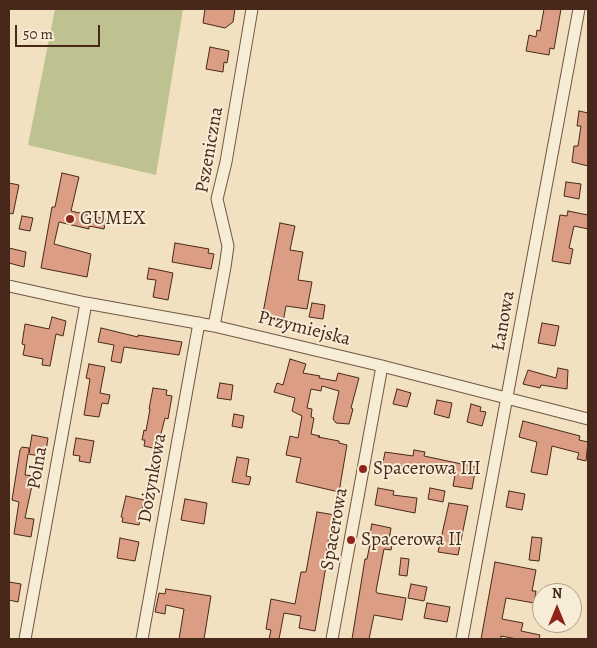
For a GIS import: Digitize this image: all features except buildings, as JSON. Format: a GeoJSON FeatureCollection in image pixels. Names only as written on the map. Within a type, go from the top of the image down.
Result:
{"type":"FeatureCollection","features":[{"type":"Feature","properties":{"kind":"street","name":"Pszeniczna"},"geometry":{"type":"LineString","coordinates":[[214,326],[226,267],[228,246],[217,199],[226,162],[252,9]]}},
{"type":"Feature","properties":{"kind":"street","name":"Łanowa"},"geometry":{"type":"LineString","coordinates":[[462,639],[579,9]]}},
{"type":"Feature","properties":{"kind":"street","name":"Przymiejska"},"geometry":{"type":"LineString","coordinates":[[9,286],[86,303],[214,326],[382,366],[588,419]]}},
{"type":"Feature","properties":{"kind":"street","name":"Polna"},"geometry":{"type":"LineString","coordinates":[[25,639],[86,303]]}},
{"type":"Feature","properties":{"kind":"street","name":"Dożynkowa"},"geometry":{"type":"LineString","coordinates":[[142,639],[199,323]]}},
{"type":"Feature","properties":{"kind":"street","name":"Spacerowa"},"geometry":{"type":"LineString","coordinates":[[332,639],[382,366]]}},
{"type":"Feature","properties":{"kind":"green space"},"geometry":{"type":"Polygon","coordinates":[[[55,9],[183,9],[156,175],[28,145],[55,9]]]}},
{"type":"Feature","properties":{"kind":"place","name":"GUMEX"},"geometry":{"type":"Point","coordinates":[70,219]}},
{"type":"Feature","properties":{"kind":"place","name":"Spacerowa III"},"geometry":{"type":"Point","coordinates":[363,469]}},
{"type":"Feature","properties":{"kind":"place","name":"Spacerowa II"},"geometry":{"type":"Point","coordinates":[351,540]}}]}
